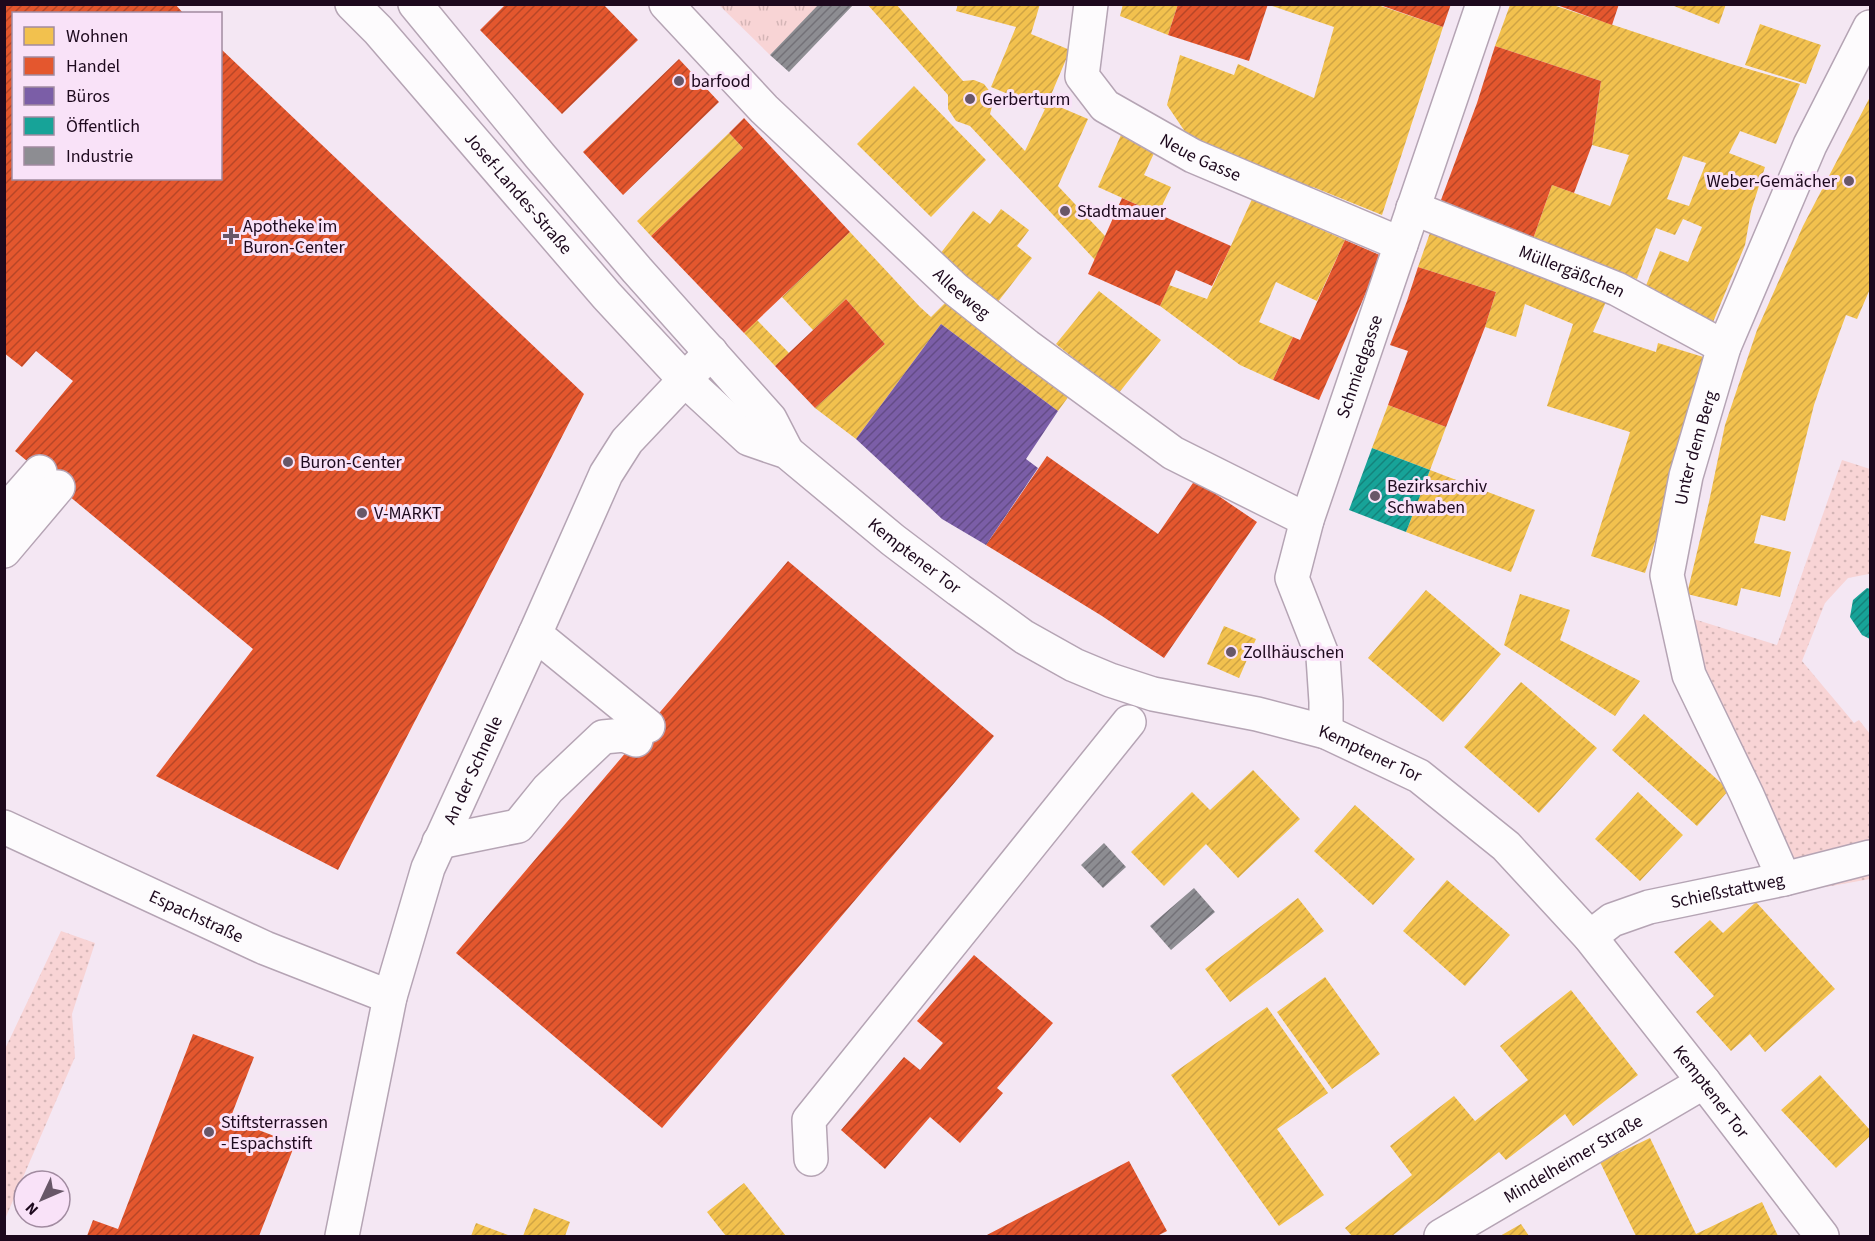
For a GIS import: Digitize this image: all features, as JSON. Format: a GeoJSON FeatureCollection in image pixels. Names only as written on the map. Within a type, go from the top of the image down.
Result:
{"type":"FeatureCollection","features":[{"type":"Feature","properties":{"kind":"street","name":"Josef-Landes-Straße"},"geometry":{"type":"LineString","coordinates":[[352,4],[378,30],[607,296],[685,380]]}},
{"type":"Feature","properties":{"kind":"street"},"geometry":{"type":"LineString","coordinates":[[415,4],[622,252],[711,352]]}},
{"type":"Feature","properties":{"kind":"street","name":"Alleeweg"},"geometry":{"type":"LineString","coordinates":[[666,4],[764,109],[955,289],[1027,346],[1173,453],[1306,520]]}},
{"type":"Feature","properties":{"kind":"street","name":"Neue Gasse"},"geometry":{"type":"LineString","coordinates":[[1091,4],[1082,76],[1105,106],[1193,156],[1401,244]]}},
{"type":"Feature","properties":{"kind":"street","name":"Schmiedgasse"},"geometry":{"type":"LineString","coordinates":[[1326,732],[1323,657],[1292,578],[1306,520],[1483,4]]}},
{"type":"Feature","properties":{"kind":"street","name":"Unter dem Berg"},"geometry":{"type":"LineString","coordinates":[[1784,879],[1747,795],[1689,675],[1667,575],[1686,476],[1724,347],[1810,145],[1870,27]]}},
{"type":"Feature","properties":{"kind":"street","name":"Müllergäßchen"},"geometry":{"type":"LineString","coordinates":[[1413,208],[1617,289],[1724,347]]}},
{"type":"Feature","properties":{"kind":"street","name":"An der Schnelle"},"geometry":{"type":"LineString","coordinates":[[342,1236],[390,997],[428,868],[606,474],[627,441],[711,352]]}},
{"type":"Feature","properties":{"kind":"street","name":"Kemptener Tor"},"geometry":{"type":"LineString","coordinates":[[711,352],[770,419],[787,452]]}},
{"type":"Feature","properties":{"kind":"street","name":"Kemptener Tor"},"geometry":{"type":"LineString","coordinates":[[685,380],[749,439],[787,452],[893,540],[959,590],[1024,637],[1074,664],[1110,680],[1160,696],[1257,714],[1326,732],[1419,776],[1506,846],[1590,938],[1822,1236]]}},
{"type":"Feature","properties":{"kind":"street"},"geometry":{"type":"LineString","coordinates":[[4,513],[49,479],[4,551]]}},
{"type":"Feature","properties":{"kind":"street"},"geometry":{"type":"LineString","coordinates":[[439,842],[518,826],[548,789],[603,737],[642,733],[535,634]]}},
{"type":"Feature","properties":{"kind":"street"},"geometry":{"type":"LineString","coordinates":[[811,1158],[809,1120],[1130,722]]}},
{"type":"Feature","properties":{"kind":"street","name":"Espachstraße"},"geometry":{"type":"LineString","coordinates":[[4,826],[266,948],[390,997]]}},
{"type":"Feature","properties":{"kind":"street","name":"Schießstattweg"},"geometry":{"type":"LineString","coordinates":[[1590,938],[1612,920],[1649,907],[1784,879],[1870,857]]}},
{"type":"Feature","properties":{"kind":"street","name":"Mindelheimer Straße"},"geometry":{"type":"LineString","coordinates":[[1441,1236],[1704,1082]]}},
{"type":"Feature","properties":{"kind":"green space"},"geometry":{"type":"Polygon","coordinates":[[[719,5],[819,5],[770,55],[719,5]]]}},
{"type":"Feature","properties":{"kind":"green space"},"geometry":{"type":"Polygon","coordinates":[[[1842,460],[1870,469],[1869,574],[1848,578],[1825,603],[1802,661],[1854,723],[1859,720],[1870,734],[1870,850],[1790,871],[1696,673],[1684,616],[1777,645],[1842,460]]]}},
{"type":"Feature","properties":{"kind":"green space"},"geometry":{"type":"Polygon","coordinates":[[[1870,864],[1870,879],[1826,887],[1802,880],[1870,864]]]}},
{"type":"Feature","properties":{"kind":"green space"},"geometry":{"type":"Polygon","coordinates":[[[61,931],[95,943],[72,1014],[75,1057],[27,1169],[12,1169],[12,1203],[5,1219],[5,1049],[61,931]]]}},
{"type":"Feature","properties":{"kind":"building: Wohnen"},"geometry":{"type":"Polygon","coordinates":[[[867,4],[896,4],[963,81],[974,80],[984,84],[991,93],[993,103],[990,114],[1025,151],[1045,109],[991,87],[1016,27],[956,11],[958,4],[1040,4],[1031,34],[1070,50],[1048,102],[1088,119],[1058,186],[1105,236],[1095,260],[970,126],[956,121],[948,109],[948,95],[867,4]]]}},
{"type":"Feature","properties":{"kind":"building: Wohnen"},"geometry":{"type":"Polygon","coordinates":[[[1123,4],[1178,4],[1168,35],[1120,16],[1123,4]]]}},
{"type":"Feature","properties":{"kind":"building: Wohnen"},"geometry":{"type":"Polygon","coordinates":[[[1266,4],[1375,4],[1443,27],[1382,215],[1313,187],[1309,196],[1192,142],[1167,105],[1180,55],[1234,75],[1238,64],[1314,98],[1334,27],[1266,4]]]}},
{"type":"Feature","properties":{"kind":"building: Wohnen"},"geometry":{"type":"Polygon","coordinates":[[[1669,4],[1726,4],[1719,24],[1669,4]]]}},
{"type":"Feature","properties":{"kind":"building: Wohnen"},"geometry":{"type":"Polygon","coordinates":[[[1510,5],[1553,5],[1731,64],[1800,84],[1776,144],[1740,131],[1729,153],[1765,167],[1751,211],[1745,245],[1711,327],[1645,288],[1660,251],[1688,262],[1702,227],[1683,219],[1675,235],[1656,228],[1637,279],[1532,242],[1552,185],[1610,206],[1629,155],[1592,145],[1601,81],[1495,46],[1510,5]],[[1683,156],[1667,199],[1689,206],[1706,163],[1683,156]]]}},
{"type":"Feature","properties":{"kind":"building: Wohnen"},"geometry":{"type":"Polygon","coordinates":[[[1760,24],[1821,45],[1806,84],[1745,65],[1760,24]]]}},
{"type":"Feature","properties":{"kind":"building: Wohnen"},"geometry":{"type":"Polygon","coordinates":[[[914,86],[986,160],[931,217],[857,144],[914,86]]]}},
{"type":"Feature","properties":{"kind":"building: Wohnen"},"geometry":{"type":"Polygon","coordinates":[[[1870,97],[1870,289],[1857,319],[1846,315],[1830,358],[1814,405],[1785,521],[1761,515],[1754,543],[1791,552],[1780,597],[1741,588],[1737,606],[1687,594],[1725,425],[1757,330],[1803,226],[1870,97]]]}},
{"type":"Feature","properties":{"kind":"building: Wohnen"},"geometry":{"type":"Polygon","coordinates":[[[729,133],[743,148],[651,236],[637,221],[729,133]]]}},
{"type":"Feature","properties":{"kind":"building: Wohnen"},"geometry":{"type":"Polygon","coordinates":[[[1121,135],[1155,151],[1144,175],[1171,187],[1158,214],[1098,187],[1121,135]]]}},
{"type":"Feature","properties":{"kind":"building: Wohnen"},"geometry":{"type":"Polygon","coordinates":[[[1252,199],[1345,240],[1317,301],[1276,282],[1259,322],[1293,337],[1273,380],[1240,365],[1160,306],[1169,285],[1207,299],[1252,199]]]}},
{"type":"Feature","properties":{"kind":"building: Wohnen"},"geometry":{"type":"Polygon","coordinates":[[[1001,209],[1029,230],[1017,246],[1032,258],[997,303],[937,258],[973,211],[990,224],[1001,209]]]}},
{"type":"Feature","properties":{"kind":"building: Wohnen"},"geometry":{"type":"Polygon","coordinates":[[[1431,230],[1608,297],[1593,332],[1656,352],[1658,343],[1713,360],[1645,573],[1591,556],[1630,432],[1547,406],[1573,324],[1525,304],[1516,337],[1485,327],[1496,292],[1418,267],[1431,230]]]}},
{"type":"Feature","properties":{"kind":"building: Wohnen"},"geometry":{"type":"Polygon","coordinates":[[[850,232],[931,317],[945,303],[1069,396],[1058,411],[941,324],[856,439],[815,408],[885,344],[846,299],[813,330],[782,297],[850,232]]]}},
{"type":"Feature","properties":{"kind":"building: Wohnen"},"geometry":{"type":"Polygon","coordinates":[[[1099,291],[1161,340],[1118,394],[1056,344],[1099,291]]]}},
{"type":"Feature","properties":{"kind":"building: Wohnen"},"geometry":{"type":"Polygon","coordinates":[[[757,320],[789,353],[775,366],[744,333],[757,320]]]}},
{"type":"Feature","properties":{"kind":"building: Wohnen"},"geometry":{"type":"Polygon","coordinates":[[[1388,405],[1446,427],[1430,470],[1372,448],[1388,405]]]}},
{"type":"Feature","properties":{"kind":"building: Wohnen"},"geometry":{"type":"Polygon","coordinates":[[[1430,470],[1535,510],[1511,572],[1406,532],[1430,470]]]}},
{"type":"Feature","properties":{"kind":"building: Wohnen"},"geometry":{"type":"Polygon","coordinates":[[[1426,590],[1501,654],[1443,722],[1368,658],[1426,590]]]}},
{"type":"Feature","properties":{"kind":"building: Wohnen"},"geometry":{"type":"Polygon","coordinates":[[[1520,594],[1570,610],[1560,640],[1640,681],[1615,716],[1504,645],[1520,594]]]}},
{"type":"Feature","properties":{"kind":"building: Wohnen","name":"Zollhäuschen"},"geometry":{"type":"Polygon","coordinates":[[[1224,626],[1256,639],[1239,678],[1207,664],[1224,626]]]}},
{"type":"Feature","properties":{"kind":"building: Wohnen"},"geometry":{"type":"Polygon","coordinates":[[[1521,682],[1597,748],[1539,813],[1464,747],[1521,682]]]}},
{"type":"Feature","properties":{"kind":"building: Wohnen"},"geometry":{"type":"Polygon","coordinates":[[[1644,714],[1729,790],[1697,826],[1612,750],[1644,714]]]}},
{"type":"Feature","properties":{"kind":"building: Wohnen"},"geometry":{"type":"Polygon","coordinates":[[[1253,770],[1300,819],[1238,878],[1206,844],[1164,886],[1131,852],[1192,792],[1210,810],[1253,770]]]}},
{"type":"Feature","properties":{"kind":"building: Wohnen"},"geometry":{"type":"Polygon","coordinates":[[[1638,792],[1683,835],[1640,881],[1595,839],[1638,792]]]}},
{"type":"Feature","properties":{"kind":"building: Wohnen"},"geometry":{"type":"Polygon","coordinates":[[[1355,805],[1415,859],[1373,905],[1314,851],[1355,805]]]}},
{"type":"Feature","properties":{"kind":"building: Wohnen"},"geometry":{"type":"Polygon","coordinates":[[[1447,880],[1510,935],[1465,986],[1403,931],[1447,880]]]}},
{"type":"Feature","properties":{"kind":"building: Wohnen"},"geometry":{"type":"Polygon","coordinates":[[[1298,898],[1324,931],[1230,1002],[1205,969],[1298,898]]]}},
{"type":"Feature","properties":{"kind":"building: Wohnen"},"geometry":{"type":"Polygon","coordinates":[[[1756,902],[1835,989],[1765,1052],[1750,1034],[1731,1051],[1696,1012],[1714,996],[1674,952],[1710,920],[1723,933],[1756,902]]]}},
{"type":"Feature","properties":{"kind":"building: Wohnen"},"geometry":{"type":"Polygon","coordinates":[[[1325,977],[1380,1054],[1332,1089],[1277,1012],[1325,977]]]}},
{"type":"Feature","properties":{"kind":"building: Wohnen"},"geometry":{"type":"Polygon","coordinates":[[[1571,990],[1638,1075],[1573,1126],[1565,1114],[1506,1160],[1499,1152],[1392,1236],[1352,1236],[1345,1228],[1412,1175],[1390,1146],[1454,1096],[1475,1121],[1528,1080],[1500,1046],[1571,990]]]}},
{"type":"Feature","properties":{"kind":"building: Wohnen"},"geometry":{"type":"Polygon","coordinates":[[[1267,1007],[1328,1093],[1277,1129],[1324,1195],[1279,1226],[1171,1075],[1267,1007]]]}},
{"type":"Feature","properties":{"kind":"building: Wohnen"},"geometry":{"type":"Polygon","coordinates":[[[1820,1075],[1870,1130],[1870,1136],[1836,1168],[1781,1110],[1820,1075]]]}},
{"type":"Feature","properties":{"kind":"building: Wohnen"},"geometry":{"type":"Polygon","coordinates":[[[1650,1138],[1696,1234],[1762,1202],[1778,1236],[1636,1236],[1600,1162],[1650,1138]]]}},
{"type":"Feature","properties":{"kind":"building: Wohnen"},"geometry":{"type":"Polygon","coordinates":[[[744,1183],[786,1236],[726,1236],[707,1212],[744,1183]]]}},
{"type":"Feature","properties":{"kind":"building: Wohnen"},"geometry":{"type":"Polygon","coordinates":[[[534,1208],[570,1222],[565,1236],[523,1236],[534,1208]]]}},
{"type":"Feature","properties":{"kind":"building: Wohnen"},"geometry":{"type":"Polygon","coordinates":[[[476,1223],[511,1236],[471,1236],[476,1223]]]}},
{"type":"Feature","properties":{"kind":"building: Wohnen"},"geometry":{"type":"Polygon","coordinates":[[[1521,1224],[1529,1236],[1500,1236],[1521,1224]]]}},
{"type":"Feature","properties":{"kind":"building: Handel","name":"Buron-Center"},"geometry":{"type":"Polygon","coordinates":[[[4,4],[175,4],[182,12],[12,12],[12,180],[222,180],[222,50],[584,394],[338,870],[156,776],[253,649],[15,451],[73,381],[36,351],[22,367],[4,353],[4,4]]]}},
{"type":"Feature","properties":{"kind":"building: Handel"},"geometry":{"type":"Polygon","coordinates":[[[506,4],[603,4],[638,40],[562,114],[480,30],[506,4]]]}},
{"type":"Feature","properties":{"kind":"building: Handel"},"geometry":{"type":"Polygon","coordinates":[[[1178,4],[1268,4],[1249,61],[1168,35],[1178,4]]]}},
{"type":"Feature","properties":{"kind":"building: Handel"},"geometry":{"type":"Polygon","coordinates":[[[1377,4],[1451,4],[1443,27],[1377,4]]]}},
{"type":"Feature","properties":{"kind":"building: Handel"},"geometry":{"type":"Polygon","coordinates":[[[1554,4],[1619,4],[1612,25],[1554,4]]]}},
{"type":"Feature","properties":{"kind":"building: Handel"},"geometry":{"type":"Polygon","coordinates":[[[1495,46],[1601,81],[1592,145],[1574,193],[1552,185],[1532,242],[1438,208],[1477,103],[1495,46]]]}},
{"type":"Feature","properties":{"kind":"building: Handel"},"geometry":{"type":"Polygon","coordinates":[[[679,59],[719,102],[623,195],[583,152],[679,59]]]}},
{"type":"Feature","properties":{"kind":"building: Handel"},"geometry":{"type":"Polygon","coordinates":[[[744,118],[850,232],[744,333],[651,236],[743,148],[729,133],[744,118]]]}},
{"type":"Feature","properties":{"kind":"building: Handel"},"geometry":{"type":"Polygon","coordinates":[[[1122,198],[1231,246],[1212,286],[1176,270],[1160,306],[1088,274],[1122,198]]]}},
{"type":"Feature","properties":{"kind":"building: Handel"},"geometry":{"type":"Polygon","coordinates":[[[1345,240],[1382,256],[1319,400],[1273,380],[1293,337],[1300,340],[1345,240]]]}},
{"type":"Feature","properties":{"kind":"building: Handel"},"geometry":{"type":"Polygon","coordinates":[[[1418,267],[1496,292],[1485,327],[1446,427],[1388,405],[1408,351],[1390,345],[1418,267]]]}},
{"type":"Feature","properties":{"kind":"building: Handel"},"geometry":{"type":"Polygon","coordinates":[[[846,299],[885,344],[815,408],[775,366],[846,299]]]}},
{"type":"Feature","properties":{"kind":"building: Handel"},"geometry":{"type":"Polygon","coordinates":[[[1047,456],[1158,534],[1195,480],[1257,522],[1164,658],[1102,616],[986,545],[1047,456]]]}},
{"type":"Feature","properties":{"kind":"building: Handel"},"geometry":{"type":"Polygon","coordinates":[[[788,561],[994,736],[662,1128],[456,953],[788,561]]]}},
{"type":"Feature","properties":{"kind":"building: Handel"},"geometry":{"type":"Polygon","coordinates":[[[974,955],[1053,1023],[997,1088],[1003,1093],[960,1143],[930,1117],[885,1169],[841,1130],[904,1057],[920,1070],[943,1043],[917,1021],[974,955]]]}},
{"type":"Feature","properties":{"kind":"building: Handel","name":"Stiftsterrassen - Espachstift"},"geometry":{"type":"Polygon","coordinates":[[[193,1034],[254,1057],[230,1119],[295,1144],[259,1236],[87,1236],[93,1220],[118,1229],[193,1034]]]}},
{"type":"Feature","properties":{"kind":"building: Handel"},"geometry":{"type":"Polygon","coordinates":[[[1129,1161],[1167,1231],[1157,1236],[985,1236],[1129,1161]]]}},
{"type":"Feature","properties":{"kind":"building: Büros"},"geometry":{"type":"Polygon","coordinates":[[[941,324],[1058,411],[1026,459],[1038,468],[986,545],[942,519],[856,439],[941,324]]]}},
{"type":"Feature","properties":{"kind":"building: Öffentlich"},"geometry":{"type":"Polygon","coordinates":[[[1372,448],[1430,470],[1406,532],[1349,510],[1372,448]]]}},
{"type":"Feature","properties":{"kind":"building: Öffentlich"},"geometry":{"type":"Polygon","coordinates":[[[1867,588],[1870,589],[1870,639],[1862,635],[1850,617],[1853,600],[1867,588]]]}},
{"type":"Feature","properties":{"kind":"building: Industrie"},"geometry":{"type":"Polygon","coordinates":[[[819,4],[854,4],[789,72],[770,55],[819,4]]]}},
{"type":"Feature","properties":{"kind":"building: Industrie"},"geometry":{"type":"Polygon","coordinates":[[[1104,843],[1126,867],[1103,888],[1081,865],[1104,843]]]}},
{"type":"Feature","properties":{"kind":"building: Industrie"},"geometry":{"type":"Polygon","coordinates":[[[1194,888],[1215,912],[1171,950],[1150,926],[1194,888]]]}},
{"type":"Feature","properties":{"kind":"place","name":"barfood"},"geometry":{"type":"Point","coordinates":[679,81]}},
{"type":"Feature","properties":{"kind":"place","name":"Gerberturm"},"geometry":{"type":"Point","coordinates":[970,99]}},
{"type":"Feature","properties":{"kind":"place","name":"Weber-Gemächer"},"geometry":{"type":"Point","coordinates":[1849,181]}},
{"type":"Feature","properties":{"kind":"place","name":"Stadtmauer"},"geometry":{"type":"Point","coordinates":[1065,211]}},
{"type":"Feature","properties":{"kind":"place","name":"Apotheke im Buron-Center"},"geometry":{"type":"Point","coordinates":[231,236]}},
{"type":"Feature","properties":{"kind":"place","name":"Buron-Center"},"geometry":{"type":"Point","coordinates":[288,462]}},
{"type":"Feature","properties":{"kind":"place","name":"Bezirksarchiv Schwaben"},"geometry":{"type":"Point","coordinates":[1375,496]}},
{"type":"Feature","properties":{"kind":"place","name":"V-MARKT"},"geometry":{"type":"Point","coordinates":[362,513]}},
{"type":"Feature","properties":{"kind":"place","name":"Zollhäuschen"},"geometry":{"type":"Point","coordinates":[1231,652]}},
{"type":"Feature","properties":{"kind":"place","name":"Stiftsterrassen - Espachstift"},"geometry":{"type":"Point","coordinates":[209,1132]}}]}
